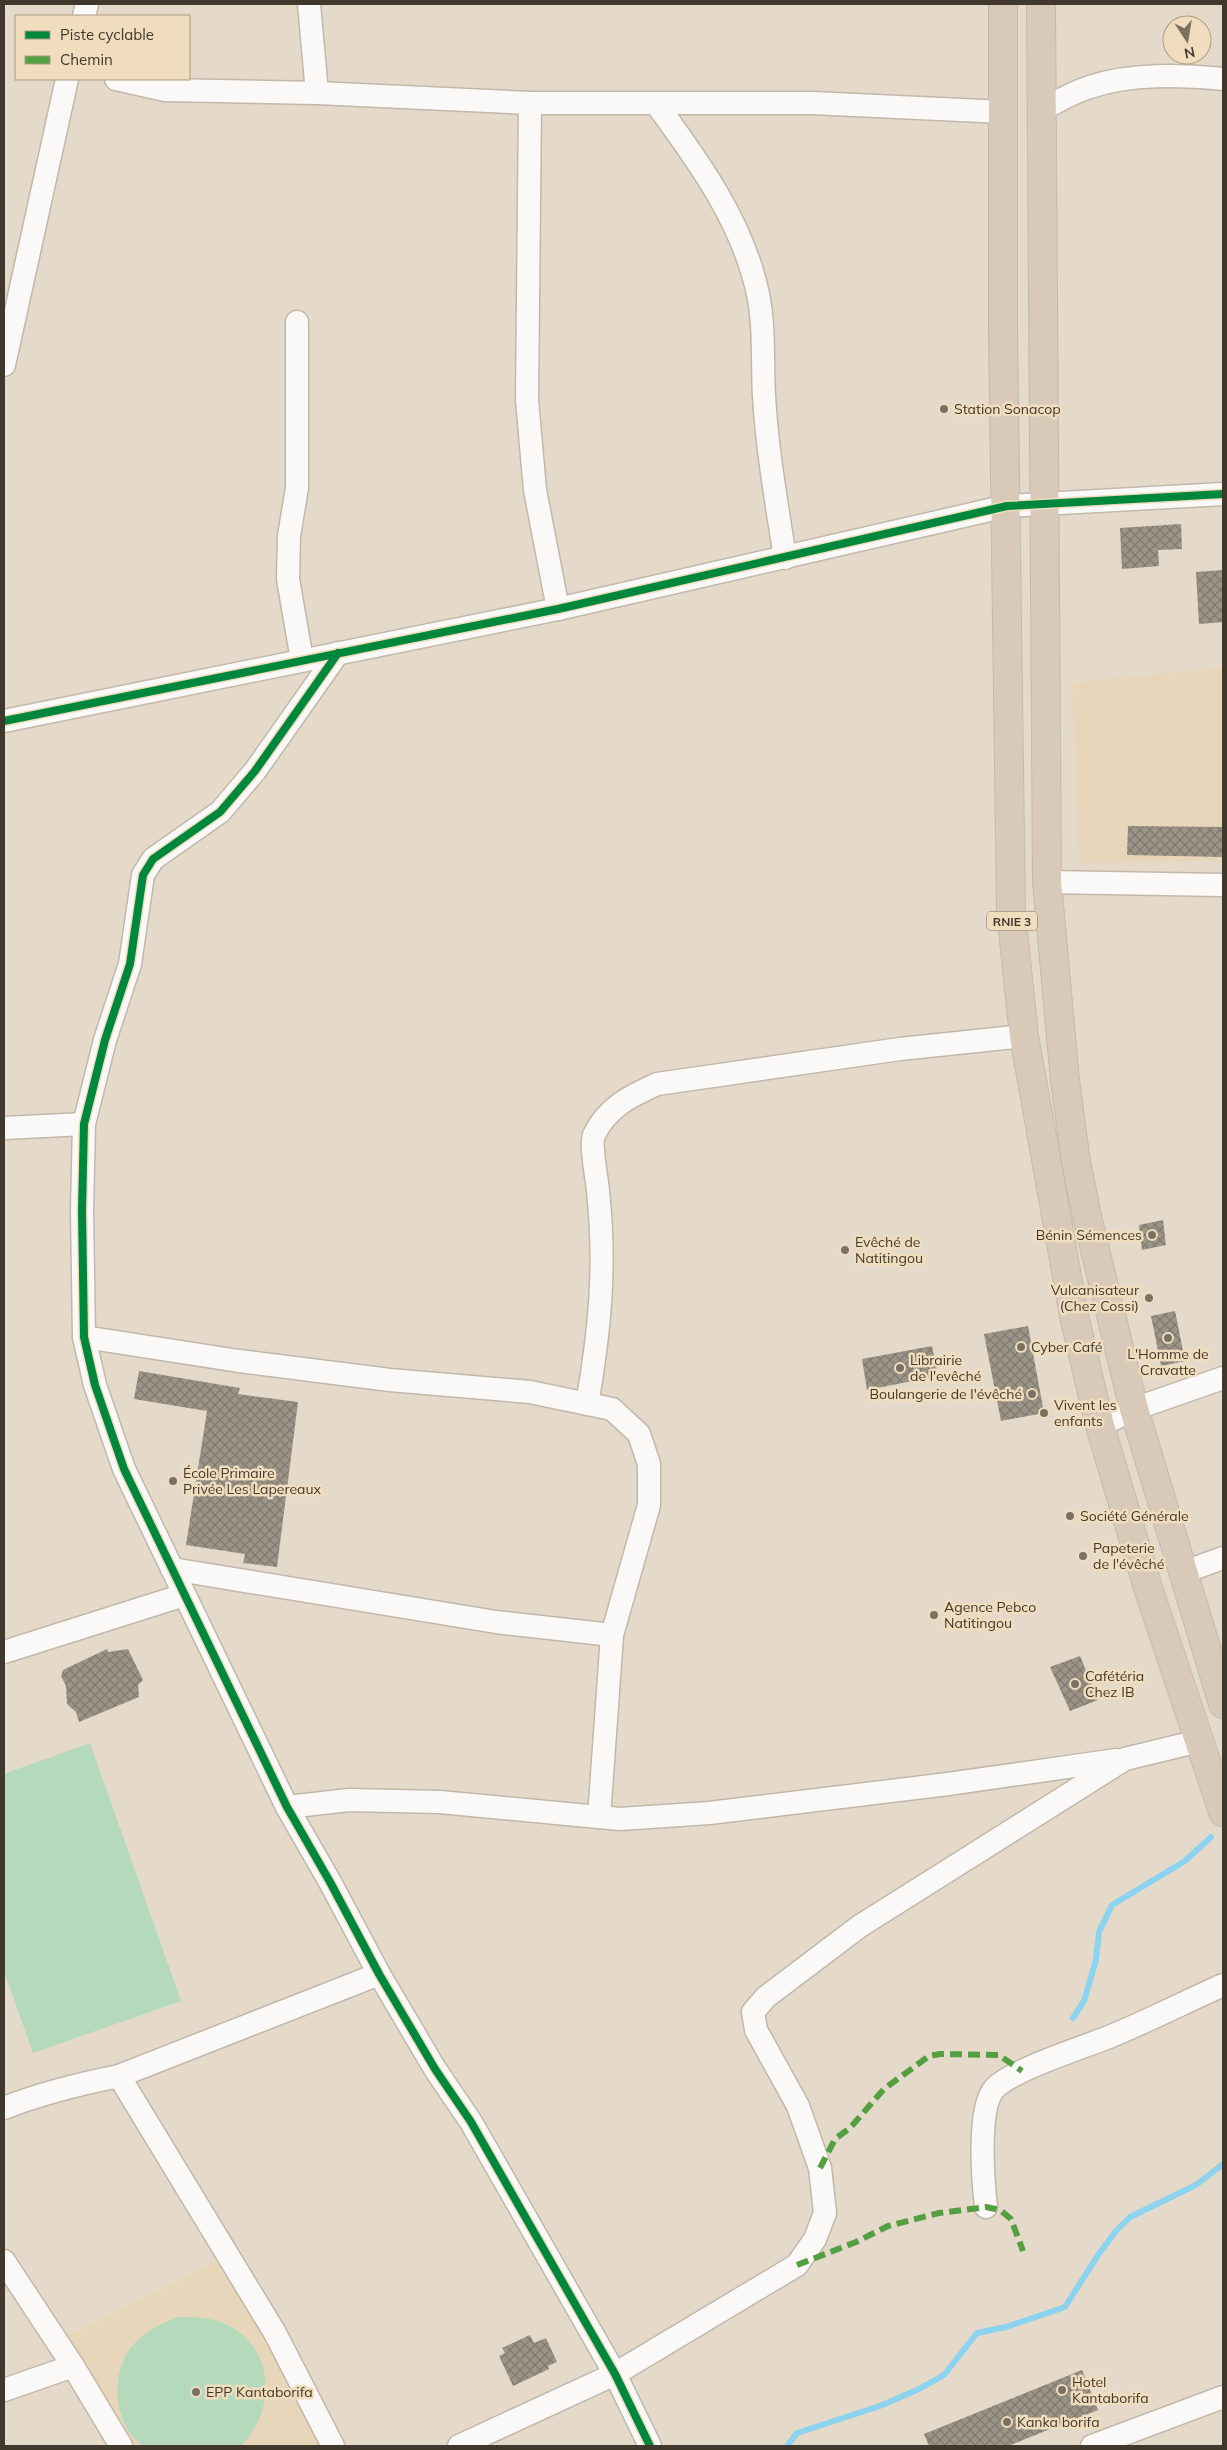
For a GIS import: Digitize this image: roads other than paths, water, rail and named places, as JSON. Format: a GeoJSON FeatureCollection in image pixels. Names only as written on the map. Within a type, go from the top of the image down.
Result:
{"type":"FeatureCollection","features":[{"type":"Feature","properties":{"kind":"highway","name":"RNIE 3"},"geometry":{"type":"LineString","coordinates":[[1003,4],[1003,331],[1007,506],[1011,912],[1024,1036],[1074,1316],[1100,1426],[1148,1588],[1223,1812]]}},
{"type":"Feature","properties":{"kind":"highway","name":"RNIE 3"},"geometry":{"type":"LineString","coordinates":[[1041,4],[1047,882],[1065,1080],[1076,1162],[1088,1221],[1134,1409],[1223,1704]]}},
{"type":"Feature","properties":{"kind":"street"},"geometry":{"type":"LineString","coordinates":[[309,4],[317,93]]}},
{"type":"Feature","properties":{"kind":"street"},"geometry":{"type":"LineString","coordinates":[[1041,110],[1090,86],[1133,78],[1194,76],[1223,79]]}},
{"type":"Feature","properties":{"kind":"street"},"geometry":{"type":"LineString","coordinates":[[4,365],[67,80]]}},
{"type":"Feature","properties":{"kind":"street"},"geometry":{"type":"LineString","coordinates":[[120,80],[165,90],[317,93],[530,103],[657,105],[812,103],[1004,112]]}},
{"type":"Feature","properties":{"kind":"street"},"geometry":{"type":"LineString","coordinates":[[530,103],[527,400],[536,490],[558,609]]}},
{"type":"Feature","properties":{"kind":"street"},"geometry":{"type":"LineString","coordinates":[[657,105],[702,166],[725,206],[743,245],[758,294],[764,344],[764,397],[785,558]]}},
{"type":"Feature","properties":{"kind":"street"},"geometry":{"type":"LineString","coordinates":[[297,322],[297,488],[290,536],[288,579],[302,660]]}},
{"type":"Feature","properties":{"kind":"street"},"geometry":{"type":"LineString","coordinates":[[4,721],[558,609],[1007,506],[1223,494]]}},
{"type":"Feature","properties":{"kind":"street"},"geometry":{"type":"LineString","coordinates":[[338,653],[255,770],[220,812],[152,859],[142,875],[130,964],[105,1040],[84,1124],[82,1210],[84,1337],[95,1385],[124,1469],[287,1807],[379,1974],[435,2069],[471,2122],[615,2374],[650,2446]]}},
{"type":"Feature","properties":{"kind":"street"},"geometry":{"type":"LineString","coordinates":[[1047,882],[1223,885]]}},
{"type":"Feature","properties":{"kind":"street"},"geometry":{"type":"LineString","coordinates":[[587,1404],[598,1342],[602,1257],[593,1137],[607,1113],[630,1096],[658,1084],[900,1049],[1024,1036]]}},
{"type":"Feature","properties":{"kind":"street"},"geometry":{"type":"LineString","coordinates":[[4,1128],[84,1124]]}},
{"type":"Feature","properties":{"kind":"street"},"geometry":{"type":"LineString","coordinates":[[84,1337],[239,1361],[390,1380],[530,1392],[612,1409],[639,1434],[648,1464],[649,1505],[612,1635],[599,1817]]}},
{"type":"Feature","properties":{"kind":"street"},"geometry":{"type":"LineString","coordinates":[[1100,1426],[1134,1409],[1223,1378]]}},
{"type":"Feature","properties":{"kind":"street"},"geometry":{"type":"LineString","coordinates":[[1184,1572],[1223,1558]]}},
{"type":"Feature","properties":{"kind":"street"},"geometry":{"type":"LineString","coordinates":[[172,1569],[496,1622],[612,1635]]}},
{"type":"Feature","properties":{"kind":"street"},"geometry":{"type":"LineString","coordinates":[[4,1652],[184,1595]]}},
{"type":"Feature","properties":{"kind":"street"},"geometry":{"type":"LineString","coordinates":[[287,1807],[349,1800],[440,1802],[620,1819],[708,1813],[948,1784],[1125,1759],[1199,1740]]}},
{"type":"Feature","properties":{"kind":"street"},"geometry":{"type":"LineString","coordinates":[[459,2446],[615,2374],[797,2265],[815,2239],[825,2213],[820,2168],[798,2106],[756,2030],[753,2012],[766,1998],[860,1926],[1125,1759]]}},
{"type":"Feature","properties":{"kind":"street"},"geometry":{"type":"LineString","coordinates":[[4,2108],[33,2096],[76,2084],[119,2076],[379,1974]]}},
{"type":"Feature","properties":{"kind":"street"},"geometry":{"type":"LineString","coordinates":[[986,2206],[982,2172],[985,2112],[994,2088],[1022,2072],[1112,2036],[1223,1985]]}},
{"type":"Feature","properties":{"kind":"street"},"geometry":{"type":"LineString","coordinates":[[119,2076],[275,2333],[333,2446]]}},
{"type":"Feature","properties":{"kind":"street"},"geometry":{"type":"LineString","coordinates":[[4,2261],[73,2366],[120,2446]]}},
{"type":"Feature","properties":{"kind":"street"},"geometry":{"type":"LineString","coordinates":[[4,2390],[73,2366]]}},
{"type":"Feature","properties":{"kind":"street"},"geometry":{"type":"LineString","coordinates":[[1092,2446],[1223,2397]]}},
{"type":"Feature","properties":{"kind":"waterway"},"geometry":{"type":"LineString","coordinates":[[1073,2018],[1084,2001],[1096,1960],[1099,1932],[1112,1905],[1185,1861],[1211,1837]]}},
{"type":"Feature","properties":{"kind":"waterway"},"geometry":{"type":"LineString","coordinates":[[787,2446],[797,2433],[880,2406],[919,2389],[944,2375],[977,2333],[1006,2327],[1065,2307],[1098,2255],[1116,2231],[1130,2217],[1196,2185],[1223,2164]]}},
{"type":"Feature","properties":{"kind":"place","name":"Station Sonacop"},"geometry":{"type":"Point","coordinates":[944,409]}},
{"type":"Feature","properties":{"kind":"place","name":"Bénin Sémences"},"geometry":{"type":"Point","coordinates":[1152,1235]}},
{"type":"Feature","properties":{"kind":"place","name":"Evêché de Natitingou"},"geometry":{"type":"Point","coordinates":[845,1250]}},
{"type":"Feature","properties":{"kind":"place","name":"Vulcanisateur (Chez Cossi)"},"geometry":{"type":"Point","coordinates":[1149,1298]}},
{"type":"Feature","properties":{"kind":"place","name":"L'Homme de Cravatte"},"geometry":{"type":"Point","coordinates":[1168,1338]}},
{"type":"Feature","properties":{"kind":"place","name":"Cyber Café"},"geometry":{"type":"Point","coordinates":[1021,1347]}},
{"type":"Feature","properties":{"kind":"place","name":"Librairie de l'evêché"},"geometry":{"type":"Point","coordinates":[900,1368]}},
{"type":"Feature","properties":{"kind":"place","name":"Boulangerie de l'évêché"},"geometry":{"type":"Point","coordinates":[1032,1394]}},
{"type":"Feature","properties":{"kind":"place","name":"Vivent les enfants"},"geometry":{"type":"Point","coordinates":[1044,1413]}},
{"type":"Feature","properties":{"kind":"place","name":"École Primaire Privée Les Lapereaux"},"geometry":{"type":"Point","coordinates":[173,1481]}},
{"type":"Feature","properties":{"kind":"place","name":"Société Générale"},"geometry":{"type":"Point","coordinates":[1070,1516]}},
{"type":"Feature","properties":{"kind":"place","name":"Papeterie de l'évêché"},"geometry":{"type":"Point","coordinates":[1083,1556]}},
{"type":"Feature","properties":{"kind":"place","name":"Agence Pebco Natitingou"},"geometry":{"type":"Point","coordinates":[934,1615]}},
{"type":"Feature","properties":{"kind":"place","name":"Cafétéria Chez IB"},"geometry":{"type":"Point","coordinates":[1075,1684]}},
{"type":"Feature","properties":{"kind":"place","name":"Hotel Kantaborifa"},"geometry":{"type":"Point","coordinates":[1062,2390]}},
{"type":"Feature","properties":{"kind":"place","name":"EPP Kantaborifa"},"geometry":{"type":"Point","coordinates":[196,2392]}},
{"type":"Feature","properties":{"kind":"place","name":"Kanka borifa"},"geometry":{"type":"Point","coordinates":[1007,2422]}}]}
